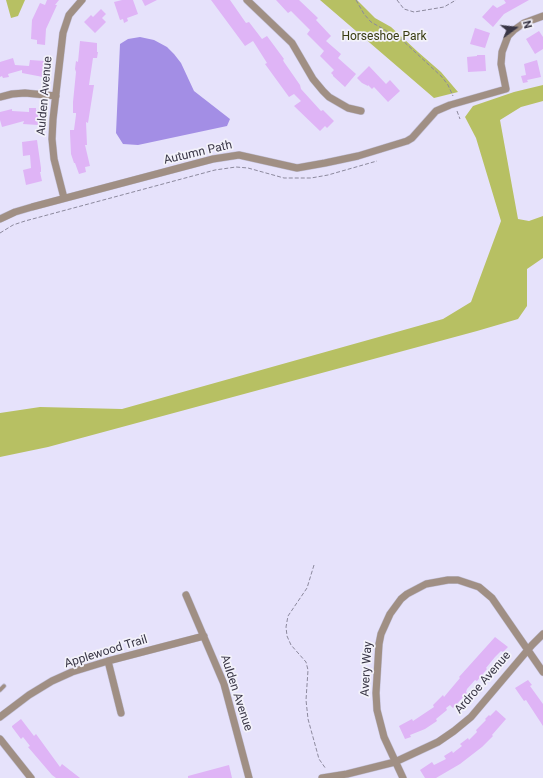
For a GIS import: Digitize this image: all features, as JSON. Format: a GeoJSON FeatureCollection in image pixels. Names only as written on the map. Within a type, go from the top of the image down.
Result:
{"type":"FeatureCollection","features":[{"type":"Feature","properties":{"kind":"street","name":"Aulden Avenue"},"geometry":{"type":"LineString","coordinates":[[64,198],[56,168],[52,129],[64,27],[73,10],[82,0]]}},
{"type":"Feature","properties":{"kind":"street"},"geometry":{"type":"LineString","coordinates":[[248,0],[292,44],[313,78],[329,97],[348,108],[361,111]]}},
{"type":"Feature","properties":{"kind":"street","name":"Autumn Path"},"geometry":{"type":"LineString","coordinates":[[0,219],[15,212],[64,198],[228,156],[247,156],[298,168],[352,157],[407,141],[412,138],[436,111],[444,107],[506,89],[501,64],[504,44],[508,36],[524,23],[543,16]]}},
{"type":"Feature","properties":{"kind":"street"},"geometry":{"type":"LineString","coordinates":[[0,97],[25,93],[56,96]]}},
{"type":"Feature","properties":{"kind":"street","name":"Avery Way"},"geometry":{"type":"LineString","coordinates":[[403,778],[384,736],[377,710],[376,693],[381,634],[390,614],[401,599],[418,588],[434,582],[458,580],[474,585],[486,592],[492,598],[543,672]]}},
{"type":"Feature","properties":{"kind":"street","name":"Aulden Avenue"},"geometry":{"type":"LineString","coordinates":[[186,595],[224,684],[249,778]]}},
{"type":"Feature","properties":{"kind":"street","name":"Ardroe Avenue"},"geometry":{"type":"LineString","coordinates":[[322,778],[347,774],[395,762],[438,742],[470,717],[528,649],[543,634]]}},
{"type":"Feature","properties":{"kind":"street","name":"Applewood Trail"},"geometry":{"type":"LineString","coordinates":[[0,717],[52,681],[77,670],[108,660],[204,636]]}},
{"type":"Feature","properties":{"kind":"street"},"geometry":{"type":"LineString","coordinates":[[108,660],[121,713]]}},
{"type":"Feature","properties":{"kind":"street"},"geometry":{"type":"LineString","coordinates":[[0,739],[31,778]]}},
{"type":"Feature","properties":{"kind":"lane"},"geometry":{"type":"LineString","coordinates":[[0,690],[4,686]]}},
{"type":"Feature","properties":{"kind":"path"},"geometry":{"type":"LineString","coordinates":[[356,0],[364,14],[371,22],[401,39],[442,77]]}},
{"type":"Feature","properties":{"kind":"path"},"geometry":{"type":"LineString","coordinates":[[397,0],[404,9],[414,12],[444,7],[456,0]]}},
{"type":"Feature","properties":{"kind":"path"},"geometry":{"type":"LineString","coordinates":[[0,233],[13,225],[25,221],[215,170],[236,167],[248,168],[284,178],[311,178],[328,175],[377,161]]}},
{"type":"Feature","properties":{"kind":"path"},"geometry":{"type":"LineString","coordinates":[[314,565],[307,588],[288,616],[286,627],[287,636],[291,645],[306,662],[308,670],[306,700],[308,719],[319,759],[326,767],[327,778]]}},
{"type":"Feature","properties":{"kind":"green space"},"geometry":{"type":"Polygon","coordinates":[[[6,0],[25,0],[18,16],[11,18],[6,0]]]}},
{"type":"Feature","properties":{"kind":"green space","name":"Horseshoe Park"},"geometry":{"type":"Polygon","coordinates":[[[320,0],[357,0],[375,18],[391,27],[441,72],[458,92],[434,98],[320,0]]]}},
{"type":"Feature","properties":{"kind":"green space"},"geometry":{"type":"Polygon","coordinates":[[[543,85],[543,101],[521,107],[500,120],[518,219],[529,221],[543,216],[543,258],[527,269],[527,306],[518,319],[48,447],[0,457],[0,413],[40,407],[122,409],[443,319],[471,302],[501,221],[476,138],[465,117],[473,106],[514,92],[543,85]]]}},
{"type":"Feature","properties":{"kind":"shaded area"},"geometry":{"type":"Polygon","coordinates":[[[140,37],[154,40],[167,47],[174,54],[181,63],[194,91],[230,119],[227,126],[138,145],[123,144],[116,133],[120,44],[128,39],[140,37]]]}},
{"type":"Feature","properties":{"kind":"building"},"geometry":{"type":"Polygon","coordinates":[[[47,0],[59,0],[55,5],[57,5],[46,29],[45,45],[37,44],[37,40],[31,39],[32,20],[40,3],[45,5],[47,0]]]}},
{"type":"Feature","properties":{"kind":"building"},"geometry":{"type":"Polygon","coordinates":[[[133,0],[138,14],[127,18],[128,21],[124,23],[123,19],[120,20],[114,2],[133,0]]]}},
{"type":"Feature","properties":{"kind":"building"},"geometry":{"type":"Polygon","coordinates":[[[142,0],[157,0],[145,6],[142,0]]]}},
{"type":"Feature","properties":{"kind":"building"},"geometry":{"type":"Polygon","coordinates":[[[211,0],[230,0],[246,23],[249,22],[262,39],[267,36],[284,59],[284,62],[300,85],[301,89],[321,111],[323,110],[334,121],[327,128],[325,126],[320,131],[294,106],[301,101],[294,94],[289,97],[265,64],[267,63],[253,41],[245,46],[211,0]]]}},
{"type":"Feature","properties":{"kind":"building"},"geometry":{"type":"Polygon","coordinates":[[[276,0],[299,0],[318,18],[316,20],[331,36],[326,41],[341,54],[338,58],[356,74],[345,87],[333,76],[331,73],[334,70],[320,56],[324,51],[307,34],[310,30],[291,11],[288,13],[276,0]]]}},
{"type":"Feature","properties":{"kind":"building"},"geometry":{"type":"Polygon","coordinates":[[[504,0],[529,0],[504,14],[493,27],[482,17],[493,5],[497,8],[506,3],[504,0]]]}},
{"type":"Feature","properties":{"kind":"building"},"geometry":{"type":"Polygon","coordinates":[[[101,9],[106,14],[102,18],[106,22],[95,33],[84,22],[91,15],[93,17],[101,9]]]}},
{"type":"Feature","properties":{"kind":"building"},"geometry":{"type":"Polygon","coordinates":[[[475,28],[490,33],[485,48],[470,44],[475,28]]]}},
{"type":"Feature","properties":{"kind":"building"},"geometry":{"type":"Polygon","coordinates":[[[539,31],[543,37],[543,49],[535,54],[526,39],[539,31]]]}},
{"type":"Feature","properties":{"kind":"building"},"geometry":{"type":"Polygon","coordinates":[[[80,41],[97,43],[98,52],[97,58],[93,58],[89,85],[94,85],[88,123],[86,122],[87,145],[85,145],[90,166],[85,167],[86,172],[79,174],[71,154],[70,130],[74,130],[76,115],[76,113],[73,113],[73,102],[75,69],[76,61],[78,62],[80,41]]]}},
{"type":"Feature","properties":{"kind":"building"},"geometry":{"type":"Polygon","coordinates":[[[485,55],[486,71],[468,72],[467,57],[485,55]]]}},
{"type":"Feature","properties":{"kind":"building"},"geometry":{"type":"Polygon","coordinates":[[[13,58],[15,65],[29,66],[30,60],[45,61],[43,77],[22,73],[22,70],[8,74],[9,77],[0,77],[0,62],[13,58]]]}},
{"type":"Feature","properties":{"kind":"building"},"geometry":{"type":"Polygon","coordinates":[[[537,60],[541,77],[527,80],[528,82],[523,83],[521,76],[526,75],[524,64],[537,60]]]}},
{"type":"Feature","properties":{"kind":"building"},"geometry":{"type":"Polygon","coordinates":[[[369,66],[386,84],[390,80],[400,91],[388,102],[374,87],[372,89],[357,78],[369,66]]]}},
{"type":"Feature","properties":{"kind":"building"},"geometry":{"type":"Polygon","coordinates":[[[29,108],[36,108],[36,110],[39,110],[38,125],[23,124],[24,121],[2,127],[0,112],[12,109],[12,111],[29,112],[29,108]]]}},
{"type":"Feature","properties":{"kind":"building"},"geometry":{"type":"Polygon","coordinates":[[[37,140],[42,181],[26,185],[23,170],[31,168],[30,155],[23,156],[22,142],[37,140]]]}},
{"type":"Feature","properties":{"kind":"building"},"geometry":{"type":"Polygon","coordinates":[[[495,637],[508,647],[495,657],[486,668],[487,669],[477,681],[475,680],[467,689],[467,693],[453,708],[450,705],[446,708],[447,710],[436,719],[437,721],[405,739],[399,726],[412,719],[413,721],[434,707],[433,705],[443,695],[444,697],[460,678],[459,677],[495,637]]]}},
{"type":"Feature","properties":{"kind":"building"},"geometry":{"type":"Polygon","coordinates":[[[528,680],[532,685],[530,686],[543,704],[543,726],[526,700],[524,701],[515,688],[528,680]]]}},
{"type":"Feature","properties":{"kind":"building"},"geometry":{"type":"Polygon","coordinates":[[[496,710],[506,719],[482,747],[460,764],[436,778],[425,778],[420,770],[432,762],[434,765],[446,759],[444,756],[452,751],[453,753],[462,746],[460,744],[468,738],[469,740],[477,732],[476,730],[486,720],[485,719],[496,710]]]}},
{"type":"Feature","properties":{"kind":"building"},"geometry":{"type":"Polygon","coordinates":[[[21,719],[34,736],[36,734],[60,767],[62,764],[80,778],[56,778],[52,775],[28,747],[30,746],[23,737],[21,739],[12,727],[21,719]]]}},
{"type":"Feature","properties":{"kind":"building"},"geometry":{"type":"Polygon","coordinates":[[[229,765],[232,778],[188,778],[188,776],[229,765]]]}}]}
